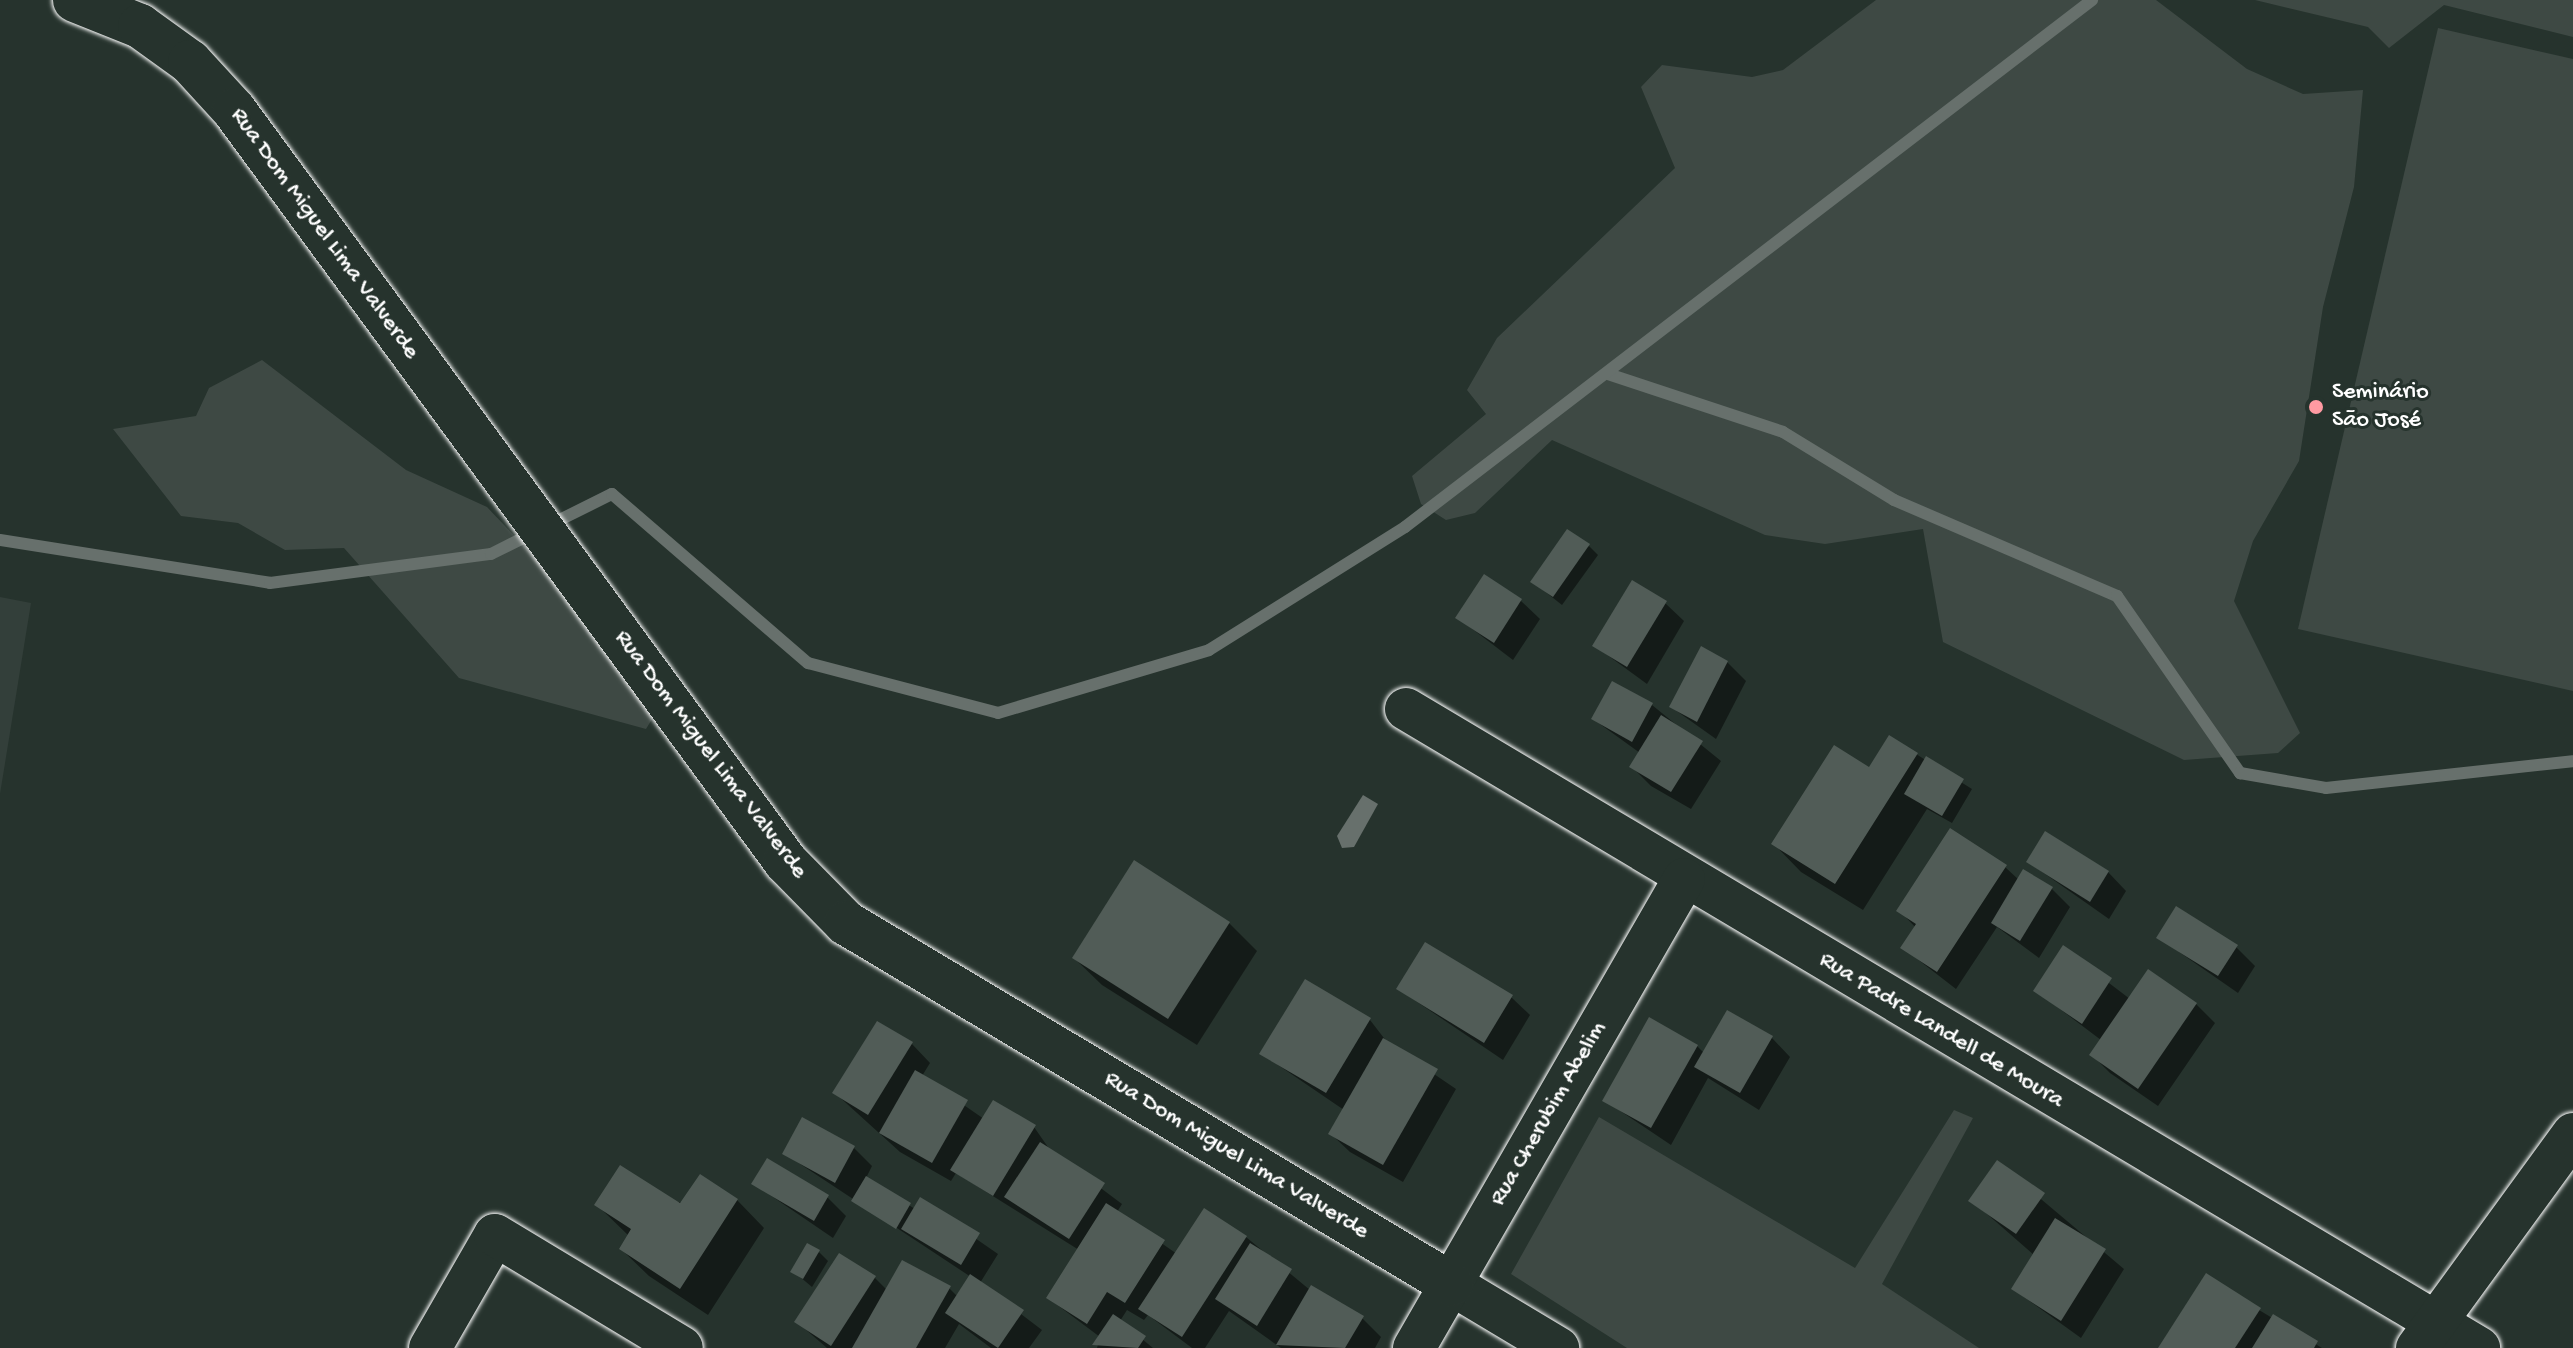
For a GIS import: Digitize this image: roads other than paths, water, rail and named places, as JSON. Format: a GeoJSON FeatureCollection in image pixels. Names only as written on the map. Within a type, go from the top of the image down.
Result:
{"type":"FeatureCollection","features":[{"type":"Feature","properties":{"kind":"street","name":"Rua Dom Miguel Lima Valverde"},"geometry":{"type":"LineString","coordinates":[[75,0],[140,26],[190,62],[234,110],[786,862],[846,923],[1558,1348]]}},
{"type":"Feature","properties":{"kind":"street","name":"Rua Padre Landell de Moura"},"geometry":{"type":"LineString","coordinates":[[1406,709],[2425,1335],[2479,1348]]}},
{"type":"Feature","properties":{"kind":"street","name":"Rua Cherubim Abelim"},"geometry":{"type":"LineString","coordinates":[[1414,1348],[1684,879]]}},
{"type":"Feature","properties":{"kind":"street"},"geometry":{"type":"LineString","coordinates":[[2425,1335],[2573,1134]]}},
{"type":"Feature","properties":{"kind":"street"},"geometry":{"type":"LineString","coordinates":[[430,1348],[495,1235],[682,1348]]}},
{"type":"Feature","properties":{"kind":"waterway"},"geometry":{"type":"LineString","coordinates":[[0,540],[270,583],[491,554],[612,494],[808,663],[998,713],[1209,650],[1405,527],[2092,0]]}},
{"type":"Feature","properties":{"kind":"waterway"},"geometry":{"type":"LineString","coordinates":[[1608,374],[1783,432],[1894,500],[2117,596],[2240,773],[2326,788],[2573,761]]}},
{"type":"Feature","properties":{"kind":"place","name":"Seminário São José"},"geometry":{"type":"Point","coordinates":[2316,407]}}]}
